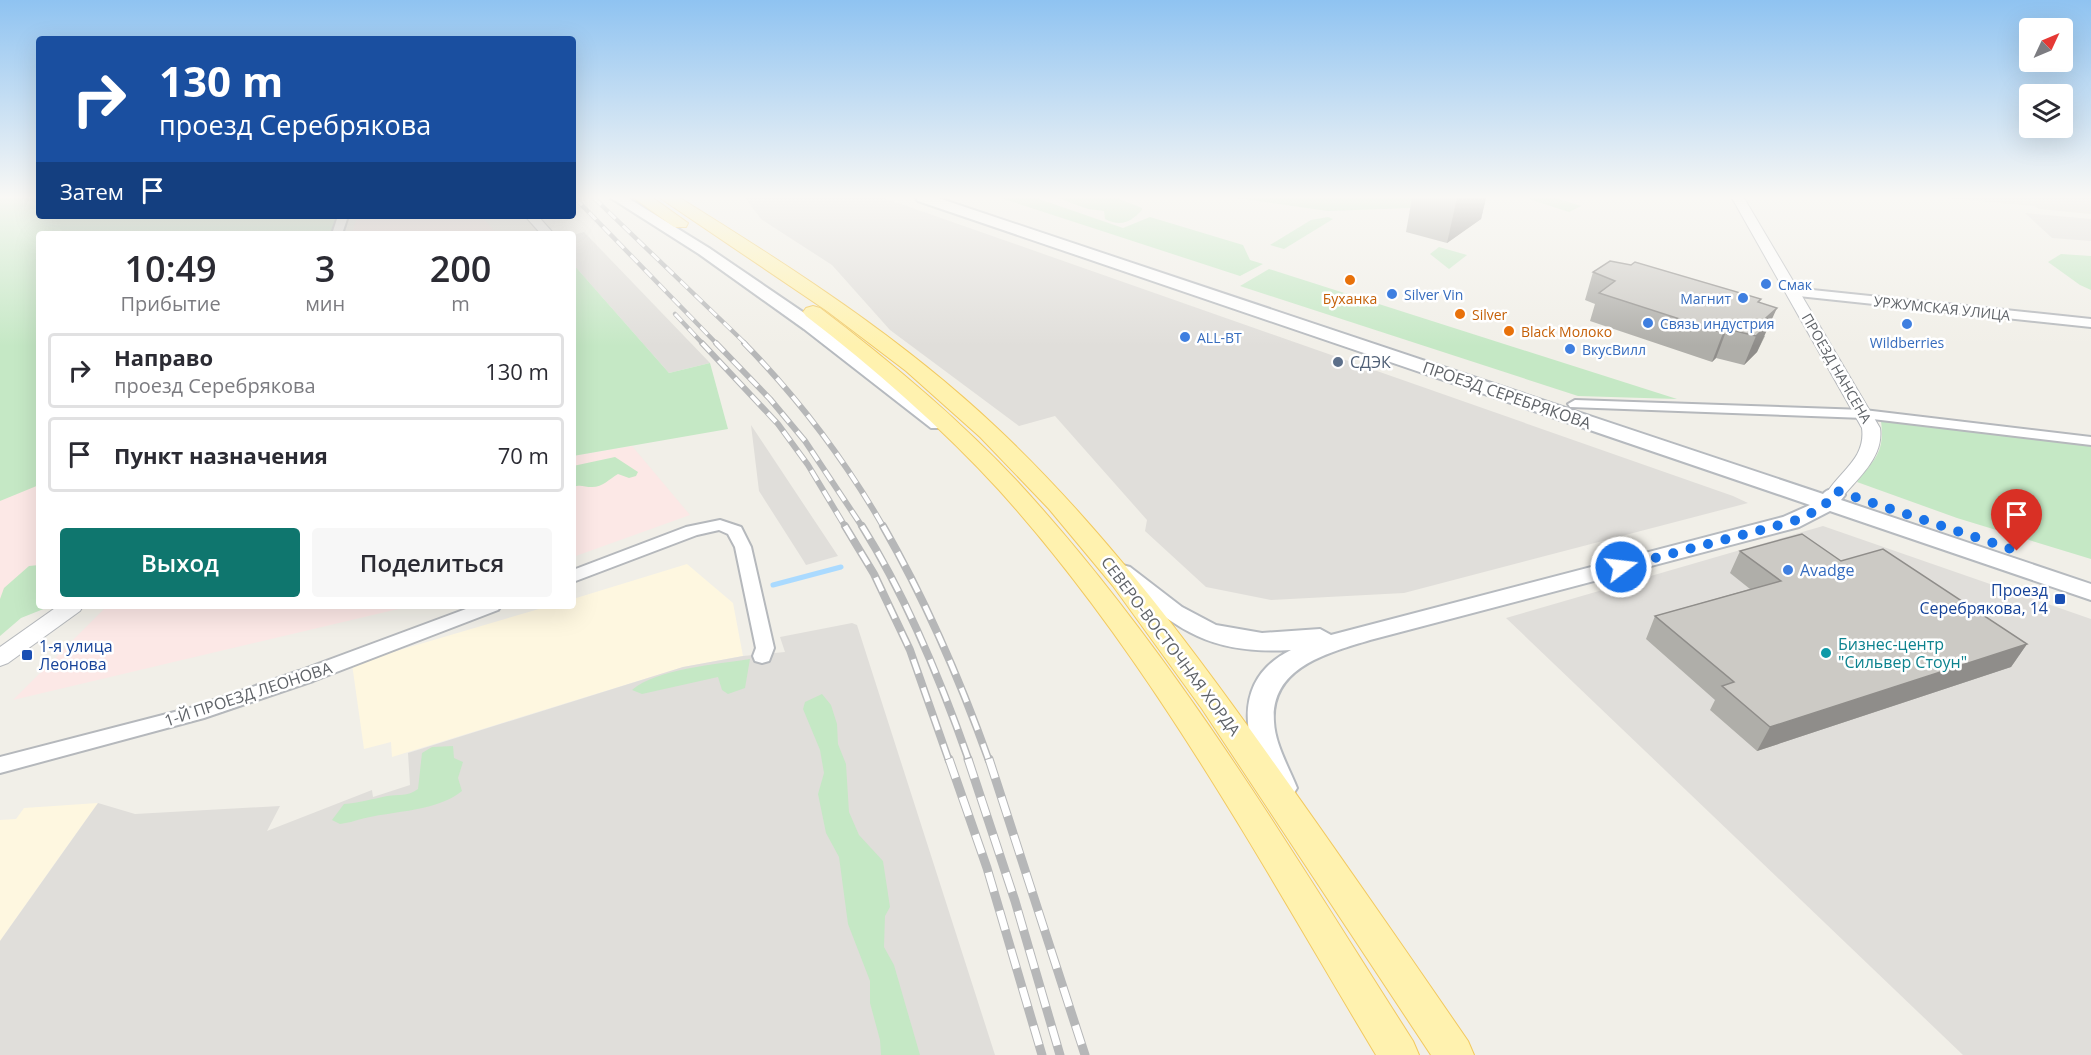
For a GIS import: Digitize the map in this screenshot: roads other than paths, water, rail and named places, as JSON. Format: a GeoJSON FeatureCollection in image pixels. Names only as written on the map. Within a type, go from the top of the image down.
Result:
{"type":"FeatureCollection","features":[{"type":"Feature","properties":{"kind":"main road"},"geometry":{"type":"LineString","coordinates":[[698,247],[856,359],[986,463]]}},
{"type":"Feature","properties":{"kind":"main road","name":"СЕВЕРО-ВОСТОЧНАЯ ХОРДА"},"geometry":{"type":"LineString","coordinates":[[724,247],[843,335],[903,384],[986,463],[1076,566],[1144,656],[1237,797],[1399,1055]]}},
{"type":"Feature","properties":{"kind":"main road","name":"СЕВЕРО-ВОСТОЧНАЯ ХОРДА"},"geometry":{"type":"LineString","coordinates":[[743,247],[773,264],[854,321],[926,377],[988,432],[1045,489],[1108,560],[1176,648],[1288,807],[1454,1055]]}},
{"type":"Feature","properties":{"kind":"main road","name":"ПРОЕЗД СЕРЕБРЯКОВА"},"geometry":{"type":"LineString","coordinates":[[1073,247],[1833,497],[2091,576]]}},
{"type":"Feature","properties":{"kind":"main road","name":"ПРОЕЗД СЕРЕБРЯКОВА"},"geometry":{"type":"LineString","coordinates":[[1102,247],[1575,404],[2091,592]]}},
{"type":"Feature","properties":{"kind":"main road"},"geometry":{"type":"LineString","coordinates":[[1288,807],[1260,724],[1261,701],[1268,685],[1278,670],[1294,658],[1312,649],[1366,633],[1791,522],[1812,514],[1833,497]]}},
{"type":"Feature","properties":{"kind":"main road"},"geometry":{"type":"LineString","coordinates":[[1108,560],[1174,614],[1201,629],[1226,638],[1252,642],[1281,642],[1366,633]]}},
{"type":"Feature","properties":{"kind":"street","name":"ПРОЕЗД НАНСЕНА"},"geometry":{"type":"LineString","coordinates":[[1767,247],[1864,414],[1874,439],[1871,449],[1833,497]]}},
{"type":"Feature","properties":{"kind":"street","name":"УРЖУМСКАЯ УЛИЦА"},"geometry":{"type":"LineString","coordinates":[[1793,292],[2091,323]]}},
{"type":"Feature","properties":{"kind":"street"},"geometry":{"type":"LineString","coordinates":[[1575,404],[1864,414],[2091,441]]}},
{"type":"Feature","properties":{"kind":"street"},"geometry":{"type":"LineString","coordinates":[[576,575],[692,531],[720,525],[735,531],[743,547],[765,648],[762,656]]}},
{"type":"Feature","properties":{"kind":"street"},"geometry":{"type":"LineString","coordinates":[[0,658],[68,609]]}},
{"type":"Feature","properties":{"kind":"street","name":"1-Й ПРОЕЗД ЛЕОНОВА"},"geometry":{"type":"LineString","coordinates":[[0,765],[197,713],[306,676],[484,609]]}},
{"type":"Feature","properties":{"kind":"waterway"},"geometry":{"type":"LineString","coordinates":[[773,585],[841,567]]}},
{"type":"Feature","properties":{"kind":"railway"},"geometry":{"type":"LineString","coordinates":[[623,247],[717,344]]}},
{"type":"Feature","properties":{"kind":"railway"},"geometry":{"type":"LineString","coordinates":[[645,247],[746,344]]}},
{"type":"Feature","properties":{"kind":"railway"},"geometry":{"type":"LineString","coordinates":[[675,314],[703,344]]}},
{"type":"Feature","properties":{"kind":"railway"},"geometry":{"type":"LineString","coordinates":[[702,343],[778,424],[808,465],[846,528]]}},
{"type":"Feature","properties":{"kind":"railway"},"geometry":{"type":"LineString","coordinates":[[716,343],[770,399],[805,441],[863,528]]}},
{"type":"Feature","properties":{"kind":"railway"},"geometry":{"type":"LineString","coordinates":[[744,343],[784,386],[820,431],[884,528]]}},
{"type":"Feature","properties":{"kind":"railway"},"geometry":{"type":"LineString","coordinates":[[845,526],[874,574],[910,650],[949,761]]}},
{"type":"Feature","properties":{"kind":"railway"},"geometry":{"type":"LineString","coordinates":[[862,526],[894,582],[922,641],[969,761]]}},
{"type":"Feature","properties":{"kind":"railway"},"geometry":{"type":"LineString","coordinates":[[883,526],[914,583],[941,641],[989,761]]}},
{"type":"Feature","properties":{"kind":"railway"},"geometry":{"type":"LineString","coordinates":[[949,759],[987,868],[1042,1055]]}},
{"type":"Feature","properties":{"kind":"railway"},"geometry":{"type":"LineString","coordinates":[[968,759],[1015,901],[1060,1055]]}},
{"type":"Feature","properties":{"kind":"railway"},"geometry":{"type":"LineString","coordinates":[[989,759],[1085,1055]]}},
{"type":"Feature","properties":{"kind":"place","name":"Буханка"},"geometry":{"type":"Point","coordinates":[1350,280]}},
{"type":"Feature","properties":{"kind":"place","name":"Смак"},"geometry":{"type":"Point","coordinates":[1766,284]}},
{"type":"Feature","properties":{"kind":"place","name":"Silver Vin"},"geometry":{"type":"Point","coordinates":[1392,294]}},
{"type":"Feature","properties":{"kind":"place","name":"Магнит"},"geometry":{"type":"Point","coordinates":[1743,298]}},
{"type":"Feature","properties":{"kind":"place","name":"Silver"},"geometry":{"type":"Point","coordinates":[1460,314]}},
{"type":"Feature","properties":{"kind":"place","name":"Связь индустрия"},"geometry":{"type":"Point","coordinates":[1648,323]}},
{"type":"Feature","properties":{"kind":"place","name":"Wildberries"},"geometry":{"type":"Point","coordinates":[1907,324]}},
{"type":"Feature","properties":{"kind":"place","name":"Black Молоко"},"geometry":{"type":"Point","coordinates":[1509,331]}},
{"type":"Feature","properties":{"kind":"place","name":"ALL-BT"},"geometry":{"type":"Point","coordinates":[1185,337]}},
{"type":"Feature","properties":{"kind":"place","name":"ВкусВилл"},"geometry":{"type":"Point","coordinates":[1570,349]}},
{"type":"Feature","properties":{"kind":"place","name":"СДЭК"},"geometry":{"type":"Point","coordinates":[1338,362]}},
{"type":"Feature","properties":{"kind":"place","name":"Avadge"},"geometry":{"type":"Point","coordinates":[1788,570]}},
{"type":"Feature","properties":{"kind":"place","name":"Проезд Серебрякова, 14"},"geometry":{"type":"Point","coordinates":[2060,599]}},
{"type":"Feature","properties":{"kind":"place","name":"Бизнес-центр \"Сильвер Стоун\""},"geometry":{"type":"Point","coordinates":[1826,653]}},
{"type":"Feature","properties":{"kind":"place","name":"1-я улица Леонова"},"geometry":{"type":"Point","coordinates":[27,655]}}]}
